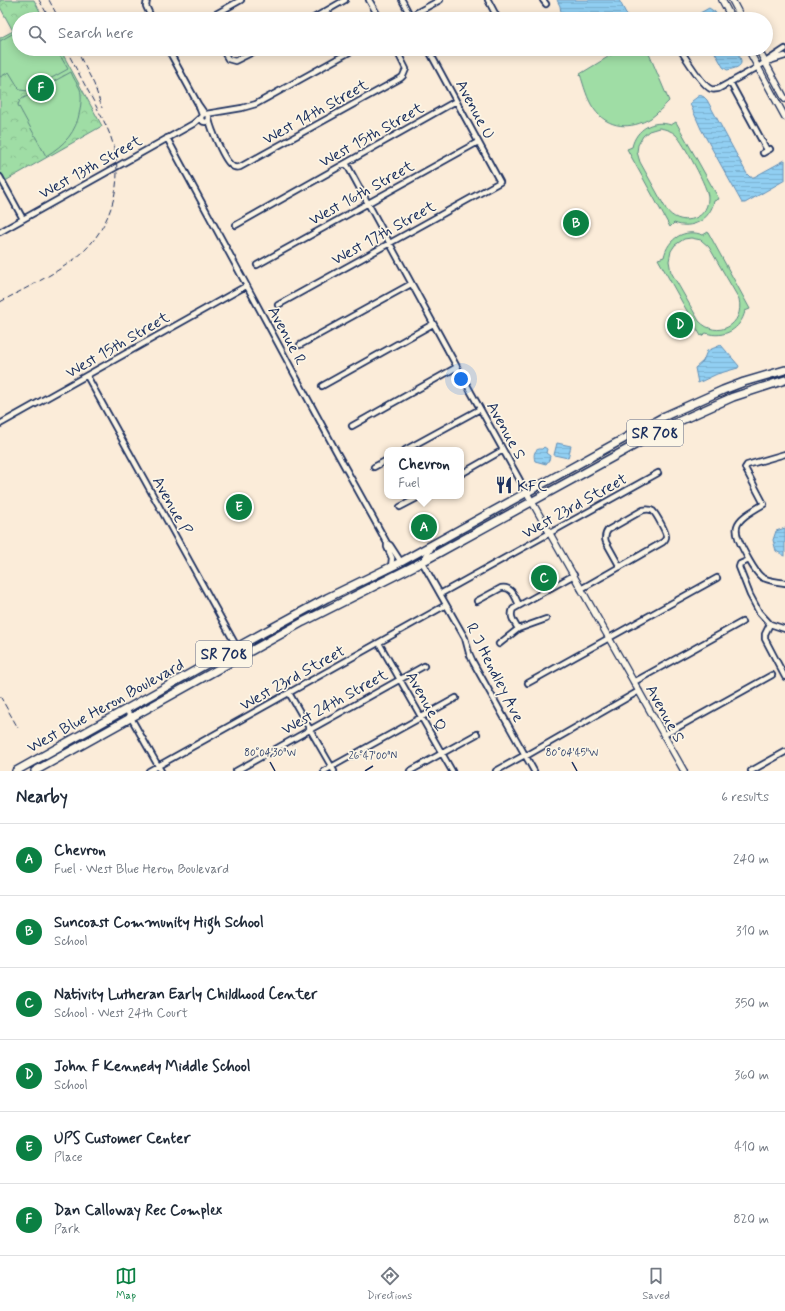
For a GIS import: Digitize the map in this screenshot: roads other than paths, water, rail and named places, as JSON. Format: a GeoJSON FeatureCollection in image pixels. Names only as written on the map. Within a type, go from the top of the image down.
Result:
{"type":"FeatureCollection","features":[{"type":"Feature","properties":{"kind":"main road","name":"West Blue Heron Boulevard"},"geometry":{"type":"LineString","coordinates":[[16,771],[326,598],[401,562],[665,416],[702,398],[744,382],[785,370]]}},
{"type":"Feature","properties":{"kind":"main road"},"geometry":{"type":"LineString","coordinates":[[754,389],[761,377]]}},
{"type":"Feature","properties":{"kind":"main road","name":"West Blue Heron Boulevard"},"geometry":{"type":"LineString","coordinates":[[34,771],[247,653],[422,562],[687,417],[754,389],[785,380]]}},
{"type":"Feature","properties":{"kind":"main road"},"geometry":{"type":"LineString","coordinates":[[687,417],[688,413],[697,407],[738,390],[744,382]]}},
{"type":"Feature","properties":{"kind":"main road"},"geometry":{"type":"LineString","coordinates":[[247,653],[249,647],[283,627],[288,620]]}},
{"type":"Feature","properties":{"kind":"main road"},"geometry":{"type":"LineString","coordinates":[[201,678],[202,674],[235,654],[237,647]]}},
{"type":"Feature","properties":{"kind":"street"},"geometry":{"type":"LineString","coordinates":[[147,0],[146,6],[149,12]]}},
{"type":"Feature","properties":{"kind":"street"},"geometry":{"type":"LineString","coordinates":[[219,12],[240,0]]}},
{"type":"Feature","properties":{"kind":"street"},"geometry":{"type":"LineString","coordinates":[[324,12],[345,0]]}},
{"type":"Feature","properties":{"kind":"street"},"geometry":{"type":"LineString","coordinates":[[370,0],[376,12]]}},
{"type":"Feature","properties":{"kind":"street"},"geometry":{"type":"LineString","coordinates":[[402,0],[408,12]]}},
{"type":"Feature","properties":{"kind":"street"},"geometry":{"type":"LineString","coordinates":[[418,12],[440,0]]}},
{"type":"Feature","properties":{"kind":"street"},"geometry":{"type":"LineString","coordinates":[[488,0],[494,12]]}},
{"type":"Feature","properties":{"kind":"street"},"geometry":{"type":"LineString","coordinates":[[722,0],[728,12]]}},
{"type":"Feature","properties":{"kind":"street"},"geometry":{"type":"LineString","coordinates":[[732,0],[738,12]]}},
{"type":"Feature","properties":{"kind":"street"},"geometry":{"type":"LineString","coordinates":[[685,56],[709,88],[718,89],[758,67],[785,49]]}},
{"type":"Feature","properties":{"kind":"street"},"geometry":{"type":"LineString","coordinates":[[172,56],[205,117],[214,113],[256,104],[342,56]]}},
{"type":"Feature","properties":{"kind":"street"},"geometry":{"type":"LineString","coordinates":[[226,56],[228,59],[235,61],[245,56]]}},
{"type":"Feature","properties":{"kind":"street","name":"West 14th Street"},"geometry":{"type":"LineString","coordinates":[[205,117],[229,163],[234,167],[240,167],[401,78],[406,72],[405,66],[400,56]]}},
{"type":"Feature","properties":{"kind":"street","name":"Avenue U"},"geometry":{"type":"LineString","coordinates":[[432,56],[500,182]]}},
{"type":"Feature","properties":{"kind":"street"},"geometry":{"type":"LineString","coordinates":[[752,56],[785,117]]}},
{"type":"Feature","properties":{"kind":"street"},"geometry":{"type":"LineString","coordinates":[[762,56],[785,98]]}},
{"type":"Feature","properties":{"kind":"street"},"geometry":{"type":"LineString","coordinates":[[765,62],[776,60],[785,56]]}},
{"type":"Feature","properties":{"kind":"street"},"geometry":{"type":"LineString","coordinates":[[730,82],[767,151]]}},
{"type":"Feature","properties":{"kind":"street","name":"West 15th Street"},"geometry":{"type":"LineString","coordinates":[[236,225],[456,102]]}},
{"type":"Feature","properties":{"kind":"street","name":"West 13th Street"},"geometry":{"type":"LineString","coordinates":[[0,232],[205,117]]}},
{"type":"Feature","properties":{"kind":"street","name":"Avenue R"},"geometry":{"type":"LineString","coordinates":[[167,138],[246,286],[387,543],[390,545],[401,562]]}},
{"type":"Feature","properties":{"kind":"street","name":"West 16th Street"},"geometry":{"type":"LineString","coordinates":[[257,265],[478,142]]}},
{"type":"Feature","properties":{"kind":"street","name":"Avenue S"},"geometry":{"type":"LineString","coordinates":[[346,163],[457,368],[684,771]]}},
{"type":"Feature","properties":{"kind":"street"},"geometry":{"type":"LineString","coordinates":[[0,177],[23,219]]}},
{"type":"Feature","properties":{"kind":"street","name":"West 17th Street"},"geometry":{"type":"LineString","coordinates":[[278,305],[500,182]]}},
{"type":"Feature","properties":{"kind":"street"},"geometry":{"type":"LineString","coordinates":[[300,345],[411,284]]}},
{"type":"Feature","properties":{"kind":"street","name":"West 15th Street"},"geometry":{"type":"LineString","coordinates":[[0,424],[246,286]]}},
{"type":"Feature","properties":{"kind":"street"},"geometry":{"type":"LineString","coordinates":[[322,386],[433,324]]}},
{"type":"Feature","properties":{"kind":"street"},"geometry":{"type":"LineString","coordinates":[[352,426],[457,368]]}},
{"type":"Feature","properties":{"kind":"street","name":"Avenue P"},"geometry":{"type":"LineString","coordinates":[[87,376],[237,647]]}},
{"type":"Feature","properties":{"kind":"street"},"geometry":{"type":"LineString","coordinates":[[410,447],[480,409]]}},
{"type":"Feature","properties":{"kind":"street"},"geometry":{"type":"LineString","coordinates":[[464,472],[503,450]]}},
{"type":"Feature","properties":{"kind":"street"},"geometry":{"type":"LineString","coordinates":[[785,454],[747,465],[745,468],[764,504],[744,515],[739,520],[737,525],[738,538],[758,575],[767,580],[785,583]]}},
{"type":"Feature","properties":{"kind":"street"},"geometry":{"type":"LineString","coordinates":[[374,467],[384,462]]}},
{"type":"Feature","properties":{"kind":"street","name":"West 23rd Street"},"geometry":{"type":"LineString","coordinates":[[440,594],[658,473]]}},
{"type":"Feature","properties":{"kind":"street"},"geometry":{"type":"LineString","coordinates":[[400,508],[416,499]]}},
{"type":"Feature","properties":{"kind":"street"},"geometry":{"type":"LineString","coordinates":[[582,588],[662,544],[666,537],[666,533],[652,511],[648,509],[643,510],[608,530],[606,533],[605,539],[620,567]]}},
{"type":"Feature","properties":{"kind":"street","name":"Avenue R"},"geometry":{"type":"LineString","coordinates":[[387,543],[387,547],[392,558],[391,567]]}},
{"type":"Feature","properties":{"kind":"street"},"geometry":{"type":"LineString","coordinates":[[435,543],[428,551],[422,562],[446,605]]}},
{"type":"Feature","properties":{"kind":"street"},"geometry":{"type":"LineString","coordinates":[[749,560],[740,564],[739,570],[757,609],[770,624],[785,629]]}},
{"type":"Feature","properties":{"kind":"street"},"geometry":{"type":"LineString","coordinates":[[518,629],[511,615],[513,609],[574,574]]}},
{"type":"Feature","properties":{"kind":"street"},"geometry":{"type":"LineString","coordinates":[[528,683],[717,578]]}},
{"type":"Feature","properties":{"kind":"street"},"geometry":{"type":"LineString","coordinates":[[477,601],[505,587],[511,590],[519,605]]}},
{"type":"Feature","properties":{"kind":"street","name":"West 23rd Street"},"geometry":{"type":"LineString","coordinates":[[149,771],[446,605]]}},
{"type":"Feature","properties":{"kind":"street","name":"R J Hendley Ave"},"geometry":{"type":"LineString","coordinates":[[446,605],[465,638],[473,662],[534,771]]}},
{"type":"Feature","properties":{"kind":"street"},"geometry":{"type":"LineString","coordinates":[[498,644],[518,629],[546,619]]}},
{"type":"Feature","properties":{"kind":"street"},"geometry":{"type":"LineString","coordinates":[[634,682],[742,622]]}},
{"type":"Feature","properties":{"kind":"street"},"geometry":{"type":"LineString","coordinates":[[770,624],[765,634],[765,639],[785,677]]}},
{"type":"Feature","properties":{"kind":"street","name":"Avenue Q"},"geometry":{"type":"LineString","coordinates":[[379,643],[452,771]]}},
{"type":"Feature","properties":{"kind":"street","name":"West 24th Street"},"geometry":{"type":"LineString","coordinates":[[236,771],[424,666]]}},
{"type":"Feature","properties":{"kind":"street"},"geometry":{"type":"LineString","coordinates":[[664,735],[772,675]]}},
{"type":"Feature","properties":{"kind":"street"},"geometry":{"type":"LineString","coordinates":[[501,771],[639,691]]}},
{"type":"Feature","properties":{"kind":"street"},"geometry":{"type":"LineString","coordinates":[[289,693],[332,769]]}},
{"type":"Feature","properties":{"kind":"street"},"geometry":{"type":"LineString","coordinates":[[324,771],[332,769],[456,698]]}},
{"type":"Feature","properties":{"kind":"street"},"geometry":{"type":"LineString","coordinates":[[126,709],[161,771]]}},
{"type":"Feature","properties":{"kind":"street"},"geometry":{"type":"LineString","coordinates":[[410,771],[477,734]]}},
{"type":"Feature","properties":{"kind":"street"},"geometry":{"type":"LineString","coordinates":[[751,771],[785,752]]}},
{"type":"Feature","properties":{"kind":"street"},"geometry":{"type":"LineString","coordinates":[[496,771],[522,756],[526,756]]}},
{"type":"Feature","properties":{"kind":"water"},"geometry":{"type":"Polygon","coordinates":[[[557,0],[619,0],[625,12],[561,12],[557,0]]]}},
{"type":"Feature","properties":{"kind":"water"},"geometry":{"type":"Polygon","coordinates":[[[709,8],[715,12],[702,12],[709,8]]]}},
{"type":"Feature","properties":{"kind":"water"},"geometry":{"type":"Polygon","coordinates":[[[717,56],[740,56],[741,63],[737,67],[727,70],[723,67],[717,56]]]}},
{"type":"Feature","properties":{"kind":"water"},"geometry":{"type":"Polygon","coordinates":[[[700,95],[707,100],[750,177],[754,177],[785,160],[785,180],[745,203],[742,203],[701,129],[690,104],[700,95]]]}},
{"type":"Feature","properties":{"kind":"water"},"geometry":{"type":"Polygon","coordinates":[[[721,345],[739,366],[738,368],[717,374],[698,383],[695,368],[703,361],[707,351],[721,345]]]}},
{"type":"Feature","properties":{"kind":"water"},"geometry":{"type":"Polygon","coordinates":[[[557,443],[571,446],[568,458],[554,455],[557,443]]]}},
{"type":"Feature","properties":{"kind":"water"},"geometry":{"type":"Polygon","coordinates":[[[544,447],[547,449],[546,453],[550,456],[546,464],[535,461],[534,456],[537,450],[544,447]]]}},
{"type":"Feature","properties":{"kind":"water"},"geometry":{"type":"Polygon","coordinates":[[[785,528],[785,556],[776,551],[773,540],[776,531],[785,528]]]}},
{"type":"Feature","properties":{"kind":"railway"},"geometry":{"type":"LineString","coordinates":[[39,0],[46,12]]}},
{"type":"Feature","properties":{"kind":"railway"},"geometry":{"type":"LineString","coordinates":[[49,0],[55,12]]}},
{"type":"Feature","properties":{"kind":"railway"},"geometry":{"type":"LineString","coordinates":[[0,302],[49,276],[76,258],[88,247],[97,235],[111,207],[117,175],[113,144],[105,123],[70,56]]}},
{"type":"Feature","properties":{"kind":"railway"},"geometry":{"type":"LineString","coordinates":[[80,56],[94,84],[102,108]]}},
{"type":"Feature","properties":{"kind":"railway"},"geometry":{"type":"LineString","coordinates":[[0,696],[18,728]]}},
{"type":"Feature","properties":{"kind":"place","name":"Dan Calloway Rec Complex"},"geometry":{"type":"Point","coordinates":[41,88]}},
{"type":"Feature","properties":{"kind":"place","name":"Suncoast Community High School"},"geometry":{"type":"Point","coordinates":[576,223]}},
{"type":"Feature","properties":{"kind":"place","name":"John F Kennedy Middle School"},"geometry":{"type":"Point","coordinates":[680,325]}},
{"type":"Feature","properties":{"kind":"place","name":"KFC"},"geometry":{"type":"Point","coordinates":[504,485]}},
{"type":"Feature","properties":{"kind":"place","name":"UPS Customer Center"},"geometry":{"type":"Point","coordinates":[239,507]}},
{"type":"Feature","properties":{"kind":"place","name":"Chevron"},"geometry":{"type":"Point","coordinates":[424,527]}},
{"type":"Feature","properties":{"kind":"place","name":"Nativity Lutheran Early Childhood Center"},"geometry":{"type":"Point","coordinates":[544,578]}}]}
